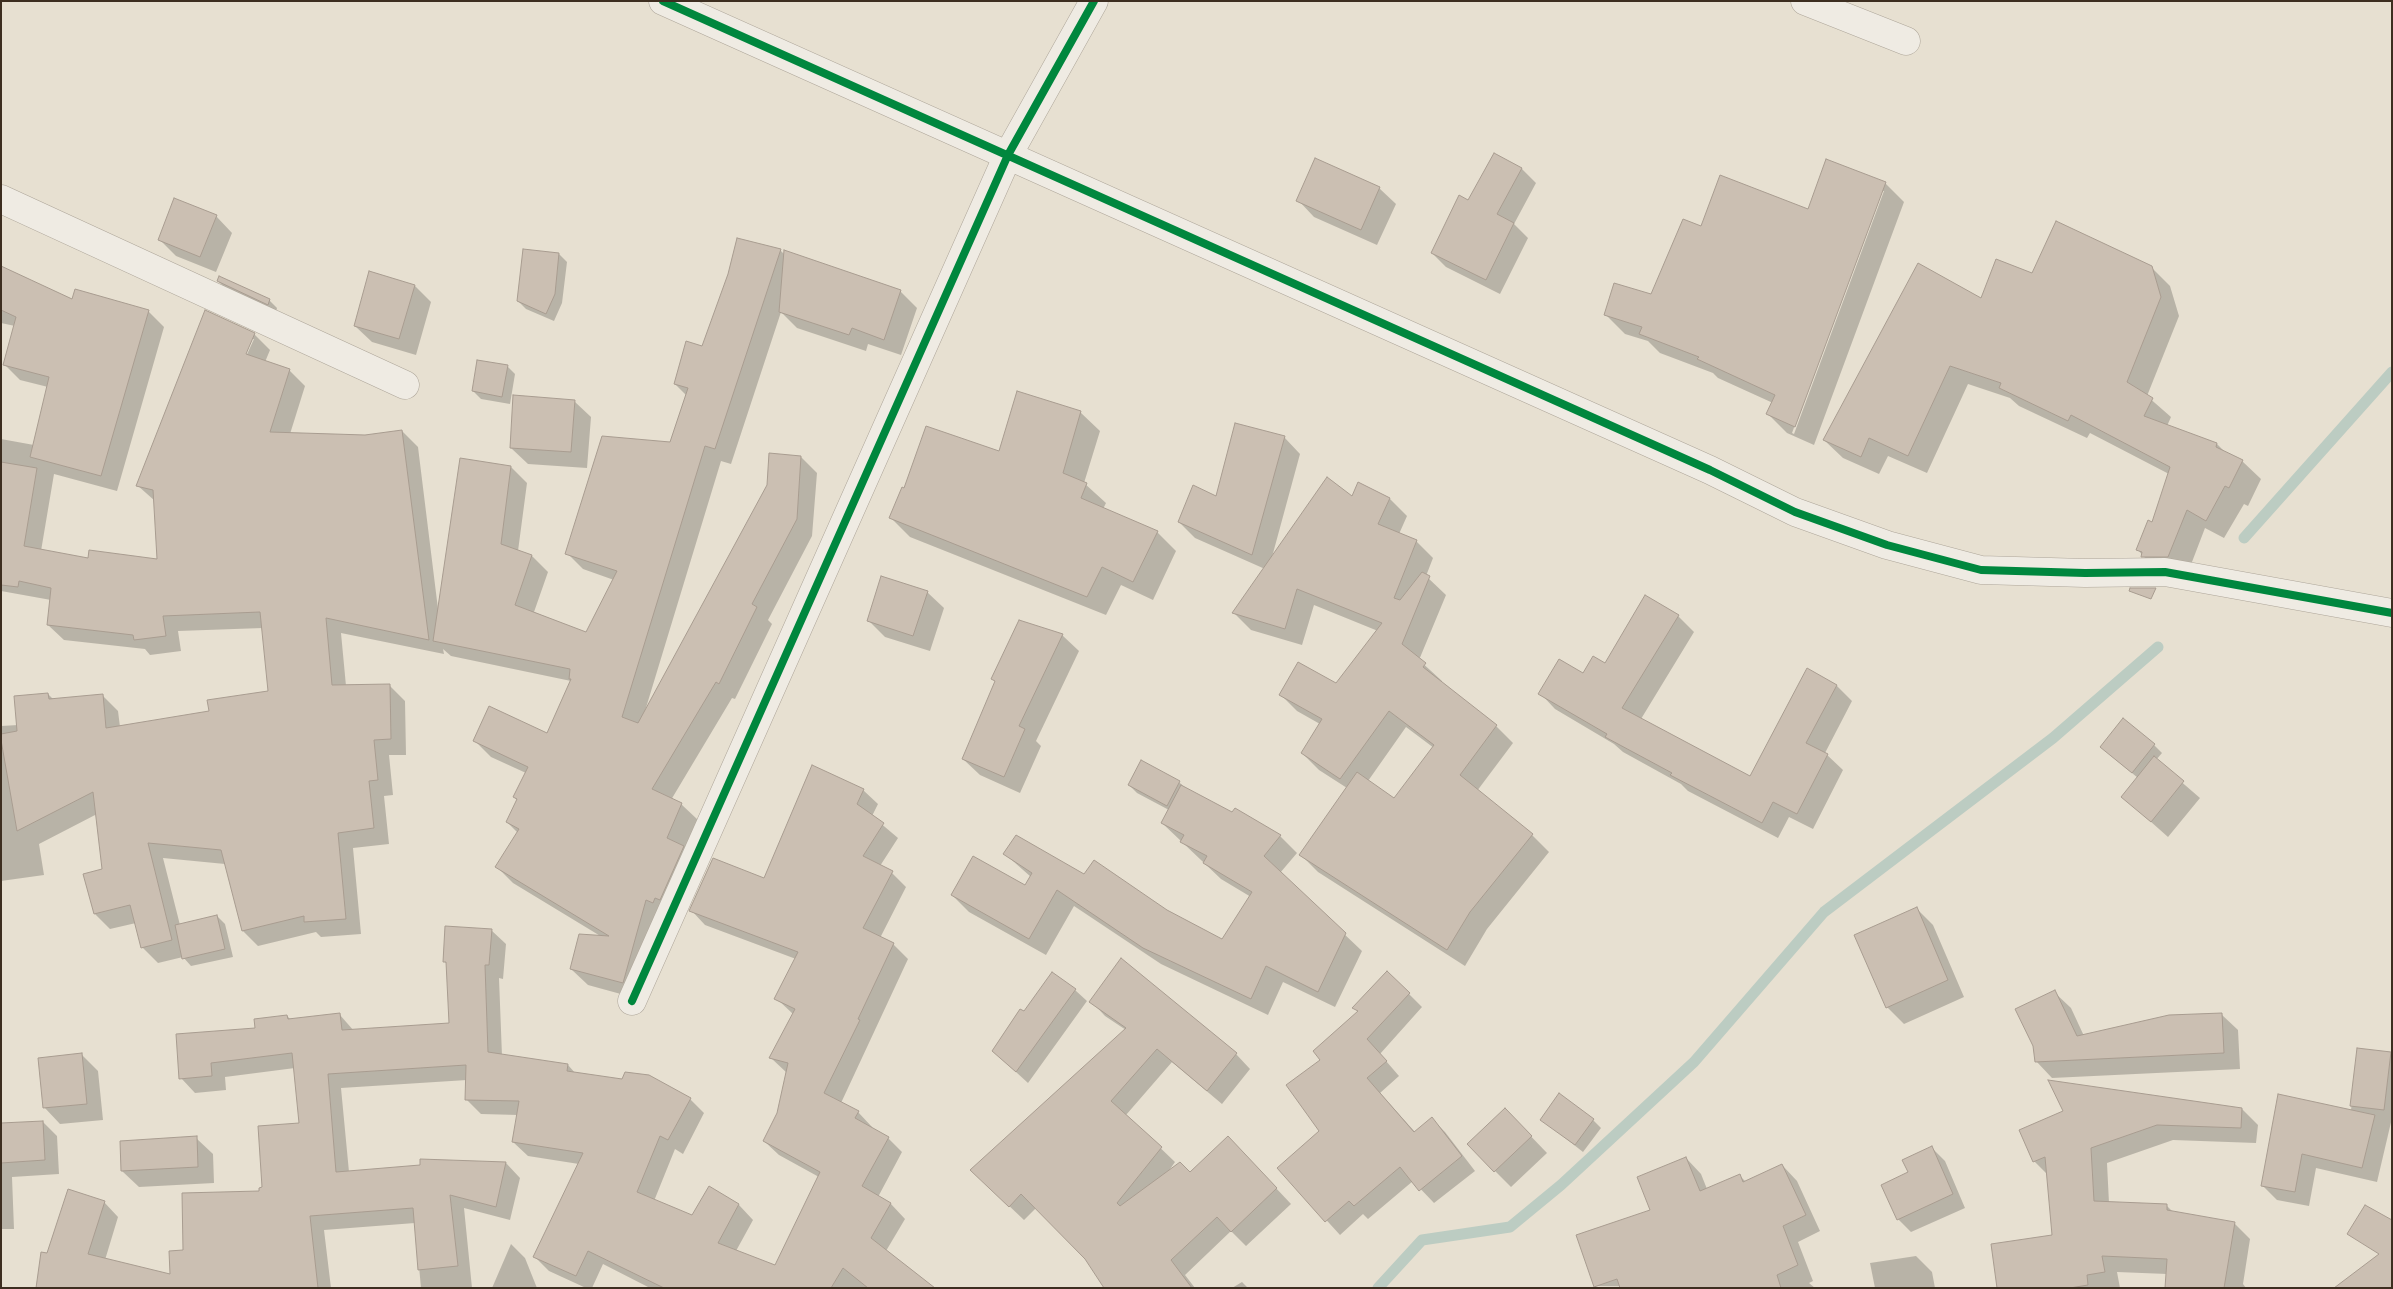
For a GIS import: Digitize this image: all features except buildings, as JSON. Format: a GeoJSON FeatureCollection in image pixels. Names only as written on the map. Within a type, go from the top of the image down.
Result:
{"type":"FeatureCollection","features":[{"type":"Feature","properties":{"kind":"street"},"geometry":{"type":"LineString","coordinates":[[663,1],[1710,470],[1795,512],[1888,545],[1981,570],[2085,573],[2165,572],[2267,589],[2392,614]]}},
{"type":"Feature","properties":{"kind":"street"},"geometry":{"type":"LineString","coordinates":[[632,1002],[1008,154],[1094,1]]}},
{"type":"Feature","properties":{"kind":"street"},"geometry":{"type":"LineString","coordinates":[[1805,1],[1906,41]]}},
{"type":"Feature","properties":{"kind":"street"},"geometry":{"type":"LineString","coordinates":[[1,199],[405,385]]}},
{"type":"Feature","properties":{"kind":"waterway"},"geometry":{"type":"LineString","coordinates":[[2244,538],[2392,372]]}},
{"type":"Feature","properties":{"kind":"waterway"},"geometry":{"type":"LineString","coordinates":[[1378,1288],[1422,1240],[1510,1227],[1561,1185],[1694,1062],[1824,912],[2053,738],[2158,647]]}},
{"type":"Feature","properties":{"kind":"cycle path"},"geometry":{"type":"LineString","coordinates":[[663,1],[1710,470],[1795,512],[1887,545],[1981,570],[2085,573],[2165,572],[2392,613]]}},
{"type":"Feature","properties":{"kind":"cycle path"},"geometry":{"type":"LineString","coordinates":[[632,1001],[1008,155],[1094,1]]}}]}
